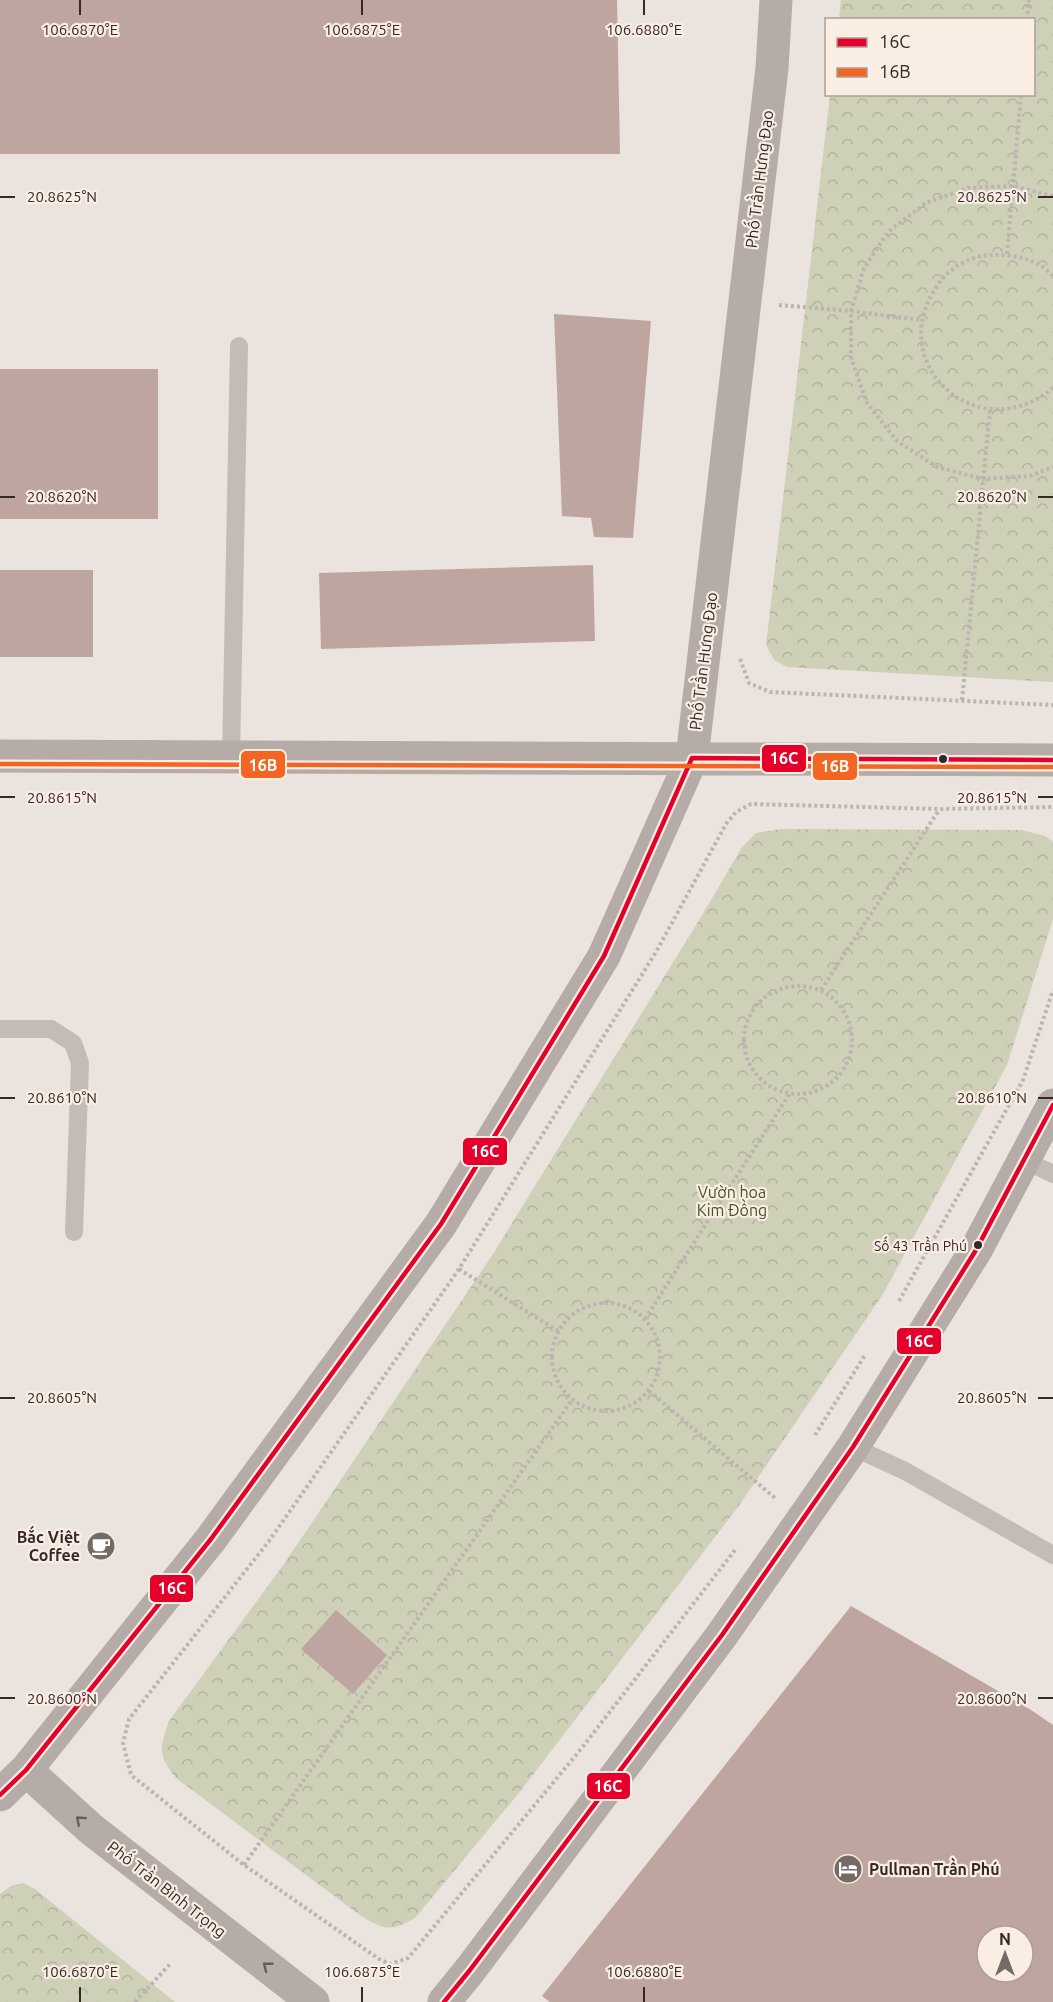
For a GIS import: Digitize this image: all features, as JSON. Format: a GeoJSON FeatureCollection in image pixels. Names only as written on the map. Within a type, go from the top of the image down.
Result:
{"type":"FeatureCollection","features":[{"type":"Feature","properties":{"kind":"main road","name":"Phố Trần Hưng Đạo"},"geometry":{"type":"LineString","coordinates":[[0,1795],[26,1770],[211,1539],[441,1224],[604,956],[692,758],[772,68],[776,0]]}},
{"type":"Feature","properties":{"kind":"main road"},"geometry":{"type":"LineString","coordinates":[[0,756],[1053,760]]}},
{"type":"Feature","properties":{"kind":"main road"},"geometry":{"type":"LineString","coordinates":[[444,2002],[722,1635],[853,1447],[976,1250],[1039,1167],[1053,1105]]}},
{"type":"Feature","properties":{"kind":"main road","name":"Phố Trần Bình Trọng"},"geometry":{"type":"LineString","coordinates":[[26,1770],[91,1829],[313,2002]]}},
{"type":"Feature","properties":{"kind":"lane"},"geometry":{"type":"LineString","coordinates":[[231,757],[239,346]]}},
{"type":"Feature","properties":{"kind":"lane"},"geometry":{"type":"LineString","coordinates":[[0,1029],[51,1029],[73,1043],[80,1063],[74,1232]]}},
{"type":"Feature","properties":{"kind":"lane"},"geometry":{"type":"LineString","coordinates":[[853,1447],[905,1471],[1053,1555]]}},
{"type":"Feature","properties":{"kind":"path"},"geometry":{"type":"LineString","coordinates":[[1027,18],[1029,0]]}},
{"type":"Feature","properties":{"kind":"path"},"geometry":{"type":"LineString","coordinates":[[1007,254],[1021,96]]}},
{"type":"Feature","properties":{"kind":"path"},"geometry":{"type":"LineString","coordinates":[[1053,196],[1013,186],[968,188],[926,203],[890,231],[864,268],[850,311],[851,358],[867,403],[897,441],[937,467],[983,479],[1030,476],[1053,466]]}},
{"type":"Feature","properties":{"kind":"path"},"geometry":{"type":"LineString","coordinates":[[1053,276],[1030,260],[1007,254],[983,256],[961,263],[942,278],[928,298],[921,321],[921,345],[930,369],[945,389],[966,403],[990,410],[1016,409],[1040,399],[1053,388]]}},
{"type":"Feature","properties":{"kind":"path"},"geometry":{"type":"LineString","coordinates":[[779,295],[778,305],[850,311],[921,321]]}},
{"type":"Feature","properties":{"kind":"path"},"geometry":{"type":"LineString","coordinates":[[962,700],[990,410]]}},
{"type":"Feature","properties":{"kind":"path"},"geometry":{"type":"LineString","coordinates":[[741,647],[740,659],[749,683],[770,692],[1053,705]]}},
{"type":"Feature","properties":{"kind":"path"},"geometry":{"type":"LineString","coordinates":[[739,1544],[581,1749],[408,1958],[390,1964],[379,1959],[244,1865],[131,1775],[123,1743],[129,1719],[269,1541],[459,1269],[656,952],[726,824],[736,812],[751,804],[939,809],[1053,807]]}},
{"type":"Feature","properties":{"kind":"path"},"geometry":{"type":"LineString","coordinates":[[821,990],[939,809]]}},
{"type":"Feature","properties":{"kind":"path"},"geometry":{"type":"LineString","coordinates":[[802,985],[821,990],[836,1001],[847,1017],[852,1038],[849,1057],[840,1073],[826,1086],[809,1093],[790,1093],[764,1082],[751,1068],[744,1051],[744,1032],[749,1014],[778,989],[802,985]]}},
{"type":"Feature","properties":{"kind":"path"},"geometry":{"type":"LineString","coordinates":[[898,1303],[1023,1080],[1053,990]]}},
{"type":"Feature","properties":{"kind":"path"},"geometry":{"type":"LineString","coordinates":[[645,1319],[790,1093]]}},
{"type":"Feature","properties":{"kind":"path"},"geometry":{"type":"LineString","coordinates":[[459,1269],[558,1331]]}},
{"type":"Feature","properties":{"kind":"path"},"geometry":{"type":"LineString","coordinates":[[611,1303],[629,1308],[645,1319],[656,1334],[661,1356],[658,1375],[649,1391],[635,1403],[617,1411],[598,1411],[572,1400],[560,1386],[553,1368],[552,1349],[558,1331],[586,1307],[611,1303]]}},
{"type":"Feature","properties":{"kind":"path"},"geometry":{"type":"LineString","coordinates":[[812,1439],[868,1351]]}},
{"type":"Feature","properties":{"kind":"path"},"geometry":{"type":"LineString","coordinates":[[649,1391],[775,1498],[768,1507]]}},
{"type":"Feature","properties":{"kind":"path"},"geometry":{"type":"LineString","coordinates":[[244,1865],[572,1400]]}},
{"type":"Feature","properties":{"kind":"path"},"geometry":{"type":"LineString","coordinates":[[135,2002],[171,1963]]}},
{"type":"Feature","properties":{"kind":"green space"},"geometry":{"type":"Polygon","coordinates":[[[841,0],[1053,0],[1053,682],[787,667],[774,660],[766,645],[830,96],[1035,96],[1035,18],[839,18],[841,0]]]}},
{"type":"Feature","properties":{"kind":"green space","name":"Vườn hoa Kim Đồng"},"geometry":{"type":"Polygon","coordinates":[[[780,829],[1022,830],[1045,836],[1053,842],[1053,919],[1007,1065],[883,1294],[738,1507],[519,1793],[415,1918],[399,1926],[388,1928],[376,1924],[361,1916],[176,1778],[166,1763],[162,1751],[169,1721],[284,1564],[493,1254],[742,847],[756,833],[780,829]]]}},
{"type":"Feature","properties":{"kind":"green space"},"geometry":{"type":"Polygon","coordinates":[[[23,1883],[35,1889],[175,2002],[0,2002],[0,1894],[11,1886],[23,1883]]]}},
{"type":"Feature","properties":{"kind":"building"},"geometry":{"type":"Polygon","coordinates":[[[0,0],[617,0],[620,154],[0,154],[0,0]]]}},
{"type":"Feature","properties":{"kind":"building"},"geometry":{"type":"Polygon","coordinates":[[[554,314],[651,321],[633,538],[594,537],[591,518],[562,516],[554,314]]]}},
{"type":"Feature","properties":{"kind":"building"},"geometry":{"type":"Polygon","coordinates":[[[0,369],[158,369],[158,519],[0,519],[0,369]]]}},
{"type":"Feature","properties":{"kind":"building"},"geometry":{"type":"Polygon","coordinates":[[[593,565],[595,641],[321,649],[319,573],[593,565]]]}},
{"type":"Feature","properties":{"kind":"building"},"geometry":{"type":"Polygon","coordinates":[[[0,570],[93,570],[93,657],[0,657],[0,570]]]}},
{"type":"Feature","properties":{"kind":"building","name":"Pullman Trần Phú"},"geometry":{"type":"Polygon","coordinates":[[[851,1606],[1053,1725],[1053,2002],[550,2002],[542,1996],[851,1606]]]}},
{"type":"Feature","properties":{"kind":"building"},"geometry":{"type":"Polygon","coordinates":[[[336,1610],[387,1655],[353,1694],[301,1649],[336,1610]]]}},
{"type":"Feature","properties":{"kind":"transit line","name":"16C"},"geometry":{"type":"LineString","coordinates":[[0,1795],[26,1770],[211,1539],[441,1224],[604,956],[692,758],[1053,760]]}},
{"type":"Feature","properties":{"kind":"transit line","name":"16B"},"geometry":{"type":"LineString","coordinates":[[0,764],[1053,767]]}},
{"type":"Feature","properties":{"kind":"transit line","name":"16C"},"geometry":{"type":"LineString","coordinates":[[444,2002],[722,1635],[853,1447],[976,1250],[1053,1105]]}},
{"type":"Feature","properties":{"kind":"place","name":"Số 43 Trần Phú"},"geometry":{"type":"Point","coordinates":[978,1245]}},
{"type":"Feature","properties":{"kind":"place","name":"Bắc Việt Coffee"},"geometry":{"type":"Point","coordinates":[101,1546]}},
{"type":"Feature","properties":{"kind":"place","name":"Pullman Trần Phú"},"geometry":{"type":"Point","coordinates":[848,1869]}}]}
